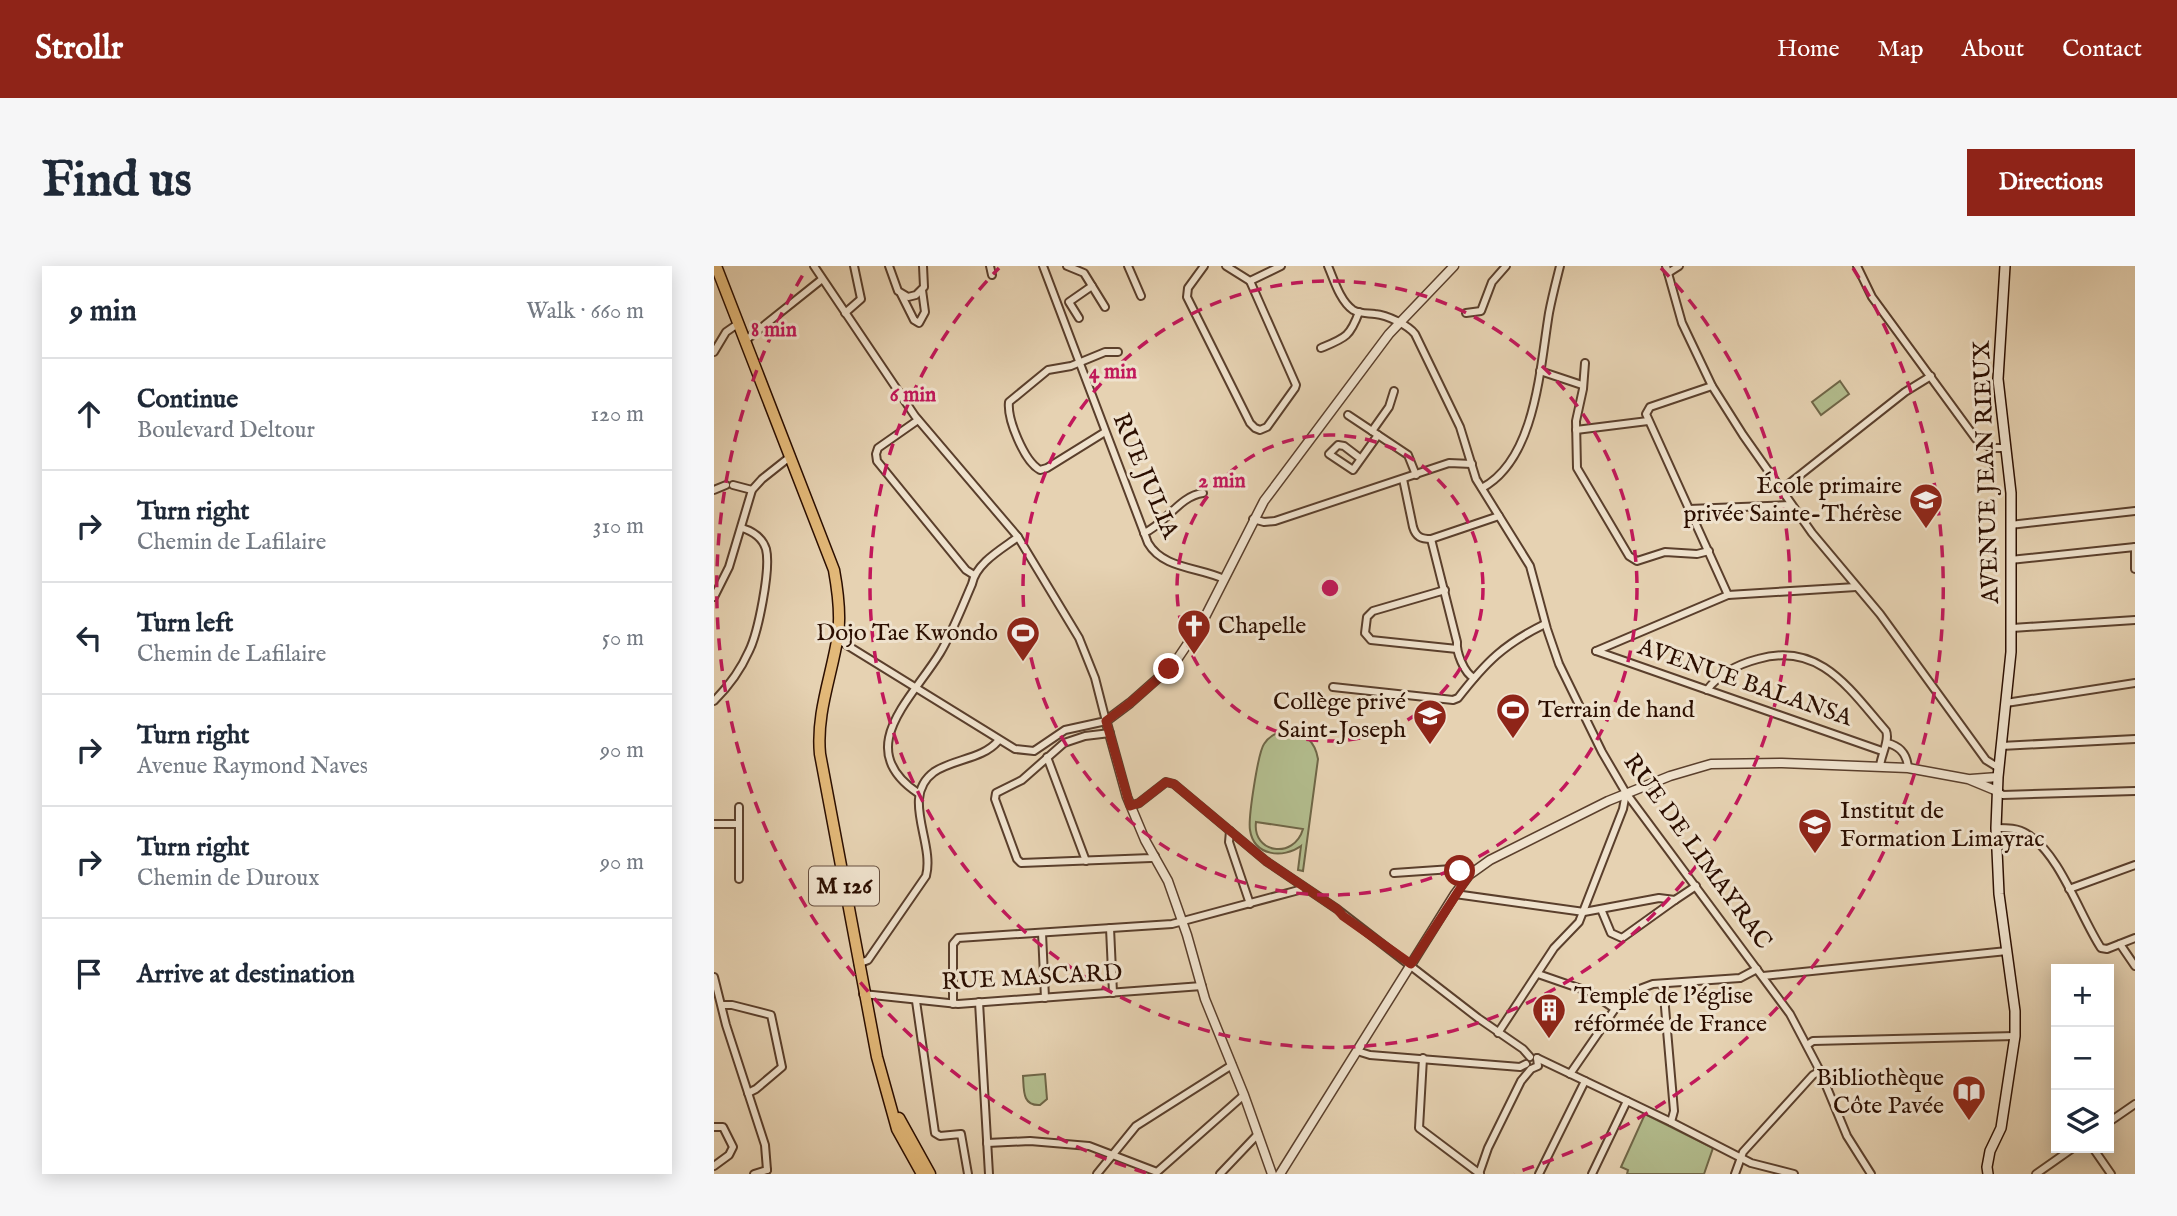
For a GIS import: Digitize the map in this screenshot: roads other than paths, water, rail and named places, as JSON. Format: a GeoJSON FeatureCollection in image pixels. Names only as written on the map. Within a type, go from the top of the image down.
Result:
{"type":"FeatureCollection","features":[{"type":"Feature","properties":{"kind":"main road","name":"M 126"},"geometry":{"type":"LineString","coordinates":[[716,266],[834,570],[838,601],[837,639],[821,708],[819,748],[863,995],[877,1058],[897,1129],[916,1163],[927,1173]]}},
{"type":"Feature","properties":{"kind":"main road","name":"AVENUE JEAN RIEUX"},"geometry":{"type":"LineString","coordinates":[[1988,1174],[1990,1151],[2001,1128],[2015,1036],[2015,1011],[1999,894],[1996,828],[1998,773],[2012,628],[2011,493],[1998,379],[2005,266]]}},
{"type":"Feature","properties":{"kind":"main road","name":"M 126"},"geometry":{"type":"LineString","coordinates":[[889,1099],[927,1173]]}},
{"type":"Feature","properties":{"kind":"main road"},"geometry":{"type":"LineString","coordinates":[[916,1163],[916,1174]]}},
{"type":"Feature","properties":{"kind":"street"},"geometry":{"type":"LineString","coordinates":[[814,266],[918,420],[1018,537],[1079,638],[1095,678],[1130,806],[1168,881],[1209,1011],[1244,1094],[1272,1174]]}},
{"type":"Feature","properties":{"kind":"street"},"geometry":{"type":"LineString","coordinates":[[845,313],[861,299],[854,266]]}},
{"type":"Feature","properties":{"kind":"street"},"geometry":{"type":"LineString","coordinates":[[889,266],[914,320],[919,323],[925,312],[923,266]]}},
{"type":"Feature","properties":{"kind":"street"},"geometry":{"type":"LineString","coordinates":[[990,266],[992,275]]}},
{"type":"Feature","properties":{"kind":"street","name":"RUE JULIA"},"geometry":{"type":"LineString","coordinates":[[1043,266],[1151,549],[1161,559],[1224,579]]}},
{"type":"Feature","properties":{"kind":"street"},"geometry":{"type":"LineString","coordinates":[[1067,266],[1084,273],[1105,307]]}},
{"type":"Feature","properties":{"kind":"street"},"geometry":{"type":"LineString","coordinates":[[1128,266],[1141,296]]}},
{"type":"Feature","properties":{"kind":"street"},"geometry":{"type":"LineString","coordinates":[[1204,266],[1187,291],[1187,297],[1250,422],[1260,430],[1267,427],[1296,385],[1250,281],[1226,266]]}},
{"type":"Feature","properties":{"kind":"street"},"geometry":{"type":"LineString","coordinates":[[1250,281],[1281,266]]}},
{"type":"Feature","properties":{"kind":"street"},"geometry":{"type":"LineString","coordinates":[[1328,266],[1344,301],[1359,312],[1378,314],[1399,322]]}},
{"type":"Feature","properties":{"kind":"street"},"geometry":{"type":"LineString","coordinates":[[837,639],[998,741],[1015,749],[1034,751],[1065,730],[1106,721],[1174,664],[1203,621],[1253,519],[1271,492],[1399,322],[1454,266]]}},
{"type":"Feature","properties":{"kind":"street"},"geometry":{"type":"LineString","coordinates":[[1466,313],[1481,311],[1492,282],[1506,266]]}},
{"type":"Feature","properties":{"kind":"street"},"geometry":{"type":"LineString","coordinates":[[1482,488],[1498,478],[1513,458],[1531,412],[1560,266]]}},
{"type":"Feature","properties":{"kind":"street"},"geometry":{"type":"LineString","coordinates":[[1679,266],[1667,269],[1682,323],[1712,386],[1791,505],[1880,614],[1998,773]]}},
{"type":"Feature","properties":{"kind":"street"},"geometry":{"type":"LineString","coordinates":[[1857,266],[1872,297],[1976,439],[1991,448],[2006,448]]}},
{"type":"Feature","properties":{"kind":"street"},"geometry":{"type":"LineString","coordinates":[[746,340],[821,280]]}},
{"type":"Feature","properties":{"kind":"street"},"geometry":{"type":"LineString","coordinates":[[1079,318],[1069,302],[1092,286]]}},
{"type":"Feature","properties":{"kind":"street"},"geometry":{"type":"LineString","coordinates":[[901,294],[912,297],[922,290]]}},
{"type":"Feature","properties":{"kind":"street"},"geometry":{"type":"LineString","coordinates":[[1321,348],[1348,336],[1359,312]]}},
{"type":"Feature","properties":{"kind":"street","name":"RUE DE LIMAYRAC"},"geometry":{"type":"LineString","coordinates":[[1399,322],[1413,332],[1429,360],[1466,440],[1482,488],[1530,566],[1545,624],[1567,682],[1626,793],[1790,1014],[1807,1045],[1847,1136],[1871,1174]]}},
{"type":"Feature","properties":{"kind":"street"},"geometry":{"type":"LineString","coordinates":[[714,352],[726,332],[739,323]]}},
{"type":"Feature","properties":{"kind":"street"},"geometry":{"type":"LineString","coordinates":[[1105,432],[1044,470],[1033,466],[1021,447],[1009,411],[1009,402],[1041,374],[1105,352],[1118,352]]}},
{"type":"Feature","properties":{"kind":"street"},"geometry":{"type":"LineString","coordinates":[[1585,363],[1576,430],[1577,468],[1629,556],[1637,561],[1665,552],[1697,554],[1709,551]]}},
{"type":"Feature","properties":{"kind":"street"},"geometry":{"type":"LineString","coordinates":[[1540,371],[1582,385]]}},
{"type":"Feature","properties":{"kind":"street"},"geometry":{"type":"LineString","coordinates":[[1781,490],[1905,392],[1931,376]]}},
{"type":"Feature","properties":{"kind":"street"},"geometry":{"type":"LineString","coordinates":[[1712,386],[1650,407],[1646,414],[1728,595],[1856,587]]}},
{"type":"Feature","properties":{"kind":"street"},"geometry":{"type":"LineString","coordinates":[[1362,459],[1338,445],[1329,454],[1353,470],[1362,459],[1389,407],[1394,391]]}},
{"type":"Feature","properties":{"kind":"street"},"geometry":{"type":"LineString","coordinates":[[1348,415],[1408,455],[1416,475]]}},
{"type":"Feature","properties":{"kind":"street"},"geometry":{"type":"LineString","coordinates":[[918,420],[878,448],[877,461],[966,570],[974,575]]}},
{"type":"Feature","properties":{"kind":"street"},"geometry":{"type":"LineString","coordinates":[[1576,430],[1648,421]]}},
{"type":"Feature","properties":{"kind":"street"},"geometry":{"type":"LineString","coordinates":[[714,597],[729,567],[752,490],[761,479],[791,457]]}},
{"type":"Feature","properties":{"kind":"street"},"geometry":{"type":"LineString","coordinates":[[1253,519],[1275,521],[1454,462],[1472,464]]}},
{"type":"Feature","properties":{"kind":"street"},"geometry":{"type":"LineString","coordinates":[[1403,479],[1415,533],[1423,539],[1431,539],[1499,516]]}},
{"type":"Feature","properties":{"kind":"street"},"geometry":{"type":"LineString","coordinates":[[714,490],[729,485],[752,490]]}},
{"type":"Feature","properties":{"kind":"street"},"geometry":{"type":"LineString","coordinates":[[1144,533],[1188,498],[1203,493]]}},
{"type":"Feature","properties":{"kind":"street"},"geometry":{"type":"LineString","coordinates":[[1689,509],[1791,505]]}},
{"type":"Feature","properties":{"kind":"street"},"geometry":{"type":"LineString","coordinates":[[2010,525],[2135,511]]}},
{"type":"Feature","properties":{"kind":"street"},"geometry":{"type":"LineString","coordinates":[[714,701],[749,652],[757,629],[766,576],[766,548],[757,535],[742,528]]}},
{"type":"Feature","properties":{"kind":"street"},"geometry":{"type":"LineString","coordinates":[[918,793],[896,775],[890,765],[886,746],[890,730],[944,646],[974,575],[985,562],[1018,537]]}},
{"type":"Feature","properties":{"kind":"street"},"geometry":{"type":"LineString","coordinates":[[1431,539],[1457,649],[1465,671],[1474,678]]}},
{"type":"Feature","properties":{"kind":"street"},"geometry":{"type":"LineString","coordinates":[[2010,560],[2135,547],[2135,569]]}},
{"type":"Feature","properties":{"kind":"street"},"geometry":{"type":"LineString","coordinates":[[1444,590],[1373,611],[1367,617],[1365,634],[1371,640],[1457,649]]}},
{"type":"Feature","properties":{"kind":"street","name":"AVENUE BALANSA"},"geometry":{"type":"LineString","coordinates":[[1728,595],[1596,651],[1882,751]]}},
{"type":"Feature","properties":{"kind":"street"},"geometry":{"type":"LineString","coordinates":[[2012,628],[2135,620]]}},
{"type":"Feature","properties":{"kind":"street"},"geometry":{"type":"LineString","coordinates":[[1333,687],[1453,700],[1458,698],[1506,646],[1545,624]]}},
{"type":"Feature","properties":{"kind":"street"},"geometry":{"type":"LineString","coordinates":[[1707,690],[1715,681],[1738,666],[1780,654],[1802,656],[1824,667],[1845,684],[1886,731],[1887,743],[1882,751],[1880,766]]}},
{"type":"Feature","properties":{"kind":"street"},"geometry":{"type":"LineString","coordinates":[[2006,703],[2135,683]]}},
{"type":"Feature","properties":{"kind":"street"},"geometry":{"type":"LineString","coordinates":[[1110,733],[1071,740],[1046,757],[1022,780],[999,791],[995,799],[1019,862],[1023,864],[1155,856]]}},
{"type":"Feature","properties":{"kind":"street"},"geometry":{"type":"LineString","coordinates":[[2001,746],[2135,738]]}},
{"type":"Feature","properties":{"kind":"street"},"geometry":{"type":"LineString","coordinates":[[858,964],[868,960],[926,876],[929,862],[918,793],[925,780],[936,771],[985,750],[998,741]]}},
{"type":"Feature","properties":{"kind":"street"},"geometry":{"type":"LineString","coordinates":[[1887,743],[1896,746],[1906,755],[1908,768]]}},
{"type":"Feature","properties":{"kind":"street"},"geometry":{"type":"LineString","coordinates":[[1046,757],[1086,861]]}},
{"type":"Feature","properties":{"kind":"street"},"geometry":{"type":"LineString","coordinates":[[1280,1174],[1469,875],[1490,860],[1626,793],[1684,770],[1711,764],[1908,768],[1968,779],[2003,795],[2135,791]]}},
{"type":"Feature","properties":{"kind":"street"},"geometry":{"type":"LineString","coordinates":[[1968,779],[1998,773]]}},
{"type":"Feature","properties":{"kind":"street"},"geometry":{"type":"LineString","coordinates":[[1130,806],[1139,803],[1162,784],[1170,782],[1303,887],[1411,964],[1539,1063],[1531,1067],[1523,1077],[1488,1148],[1480,1174],[1419,1128],[1423,1058]]}},
{"type":"Feature","properties":{"kind":"street"},"geometry":{"type":"LineString","coordinates":[[1498,1033],[1554,948],[1576,926],[1584,912],[1623,809],[1626,793]]}},
{"type":"Feature","properties":{"kind":"street"},"geometry":{"type":"LineString","coordinates":[[739,807],[739,879]]}},
{"type":"Feature","properties":{"kind":"street"},"geometry":{"type":"LineString","coordinates":[[714,824],[739,824]]}},
{"type":"Feature","properties":{"kind":"street"},"geometry":{"type":"LineString","coordinates":[[1996,828],[2011,829],[2031,837],[2051,859],[2101,948],[2107,949],[2135,938]]}},
{"type":"Feature","properties":{"kind":"street"},"geometry":{"type":"LineString","coordinates":[[1230,831],[1228,842],[1250,904]]}},
{"type":"Feature","properties":{"kind":"street"},"geometry":{"type":"LineString","coordinates":[[2069,889],[2135,865]]}},
{"type":"Feature","properties":{"kind":"street"},"geometry":{"type":"LineString","coordinates":[[1394,873],[1452,869],[1469,875]]}},
{"type":"Feature","properties":{"kind":"street"},"geometry":{"type":"LineString","coordinates":[[1601,909],[1611,933],[1622,938],[1696,886]]}},
{"type":"Feature","properties":{"kind":"street"},"geometry":{"type":"LineString","coordinates":[[953,1004],[953,944],[956,939],[1182,921],[1303,887]]}},
{"type":"Feature","properties":{"kind":"street"},"geometry":{"type":"LineString","coordinates":[[1455,894],[1584,912],[1659,898],[1675,900]]}},
{"type":"Feature","properties":{"kind":"street"},"geometry":{"type":"LineString","coordinates":[[1110,928],[1113,993]]}},
{"type":"Feature","properties":{"kind":"street"},"geometry":{"type":"LineString","coordinates":[[1042,933],[1045,998]]}},
{"type":"Feature","properties":{"kind":"street"},"geometry":{"type":"LineString","coordinates":[[2120,944],[2135,966]]}},
{"type":"Feature","properties":{"kind":"street"},"geometry":{"type":"LineString","coordinates":[[1763,976],[2007,951]]}},
{"type":"Feature","properties":{"kind":"street"},"geometry":{"type":"LineString","coordinates":[[1570,1074],[1615,1009],[1637,990],[1653,984],[1740,978],[1757,970]]}},
{"type":"Feature","properties":{"kind":"street"},"geometry":{"type":"LineString","coordinates":[[1538,974],[1590,992],[1615,1009]]}},
{"type":"Feature","properties":{"kind":"street"},"geometry":{"type":"LineString","coordinates":[[714,978],[726,1025],[765,1145],[767,1170]]}},
{"type":"Feature","properties":{"kind":"street"},"geometry":{"type":"LineString","coordinates":[[1663,984],[1674,1111],[1671,1122]]}},
{"type":"Feature","properties":{"kind":"street","name":"RUE MASCARD"},"geometry":{"type":"LineString","coordinates":[[863,995],[953,1004],[1202,986]]}},
{"type":"Feature","properties":{"kind":"street"},"geometry":{"type":"LineString","coordinates":[[916,1001],[935,1133],[940,1136],[961,1133],[968,1174]]}},
{"type":"Feature","properties":{"kind":"street"},"geometry":{"type":"LineString","coordinates":[[979,1002],[989,1174]]}},
{"type":"Feature","properties":{"kind":"street"},"geometry":{"type":"LineString","coordinates":[[722,1005],[767,1013],[773,1019],[782,1067],[748,1093]]}},
{"type":"Feature","properties":{"kind":"street"},"geometry":{"type":"LineString","coordinates":[[1807,1045],[1813,1041],[2015,1036]]}},
{"type":"Feature","properties":{"kind":"street"},"geometry":{"type":"LineString","coordinates":[[1357,1051],[1370,1055],[1558,1068]]}},
{"type":"Feature","properties":{"kind":"street"},"geometry":{"type":"LineString","coordinates":[[1531,1067],[1533,1057]]}},
{"type":"Feature","properties":{"kind":"street"},"geometry":{"type":"LineString","coordinates":[[1533,1057],[1671,1122],[1739,1158],[1792,1174]]}},
{"type":"Feature","properties":{"kind":"street"},"geometry":{"type":"LineString","coordinates":[[1097,1174],[1136,1126],[1232,1065]]}},
{"type":"Feature","properties":{"kind":"street"},"geometry":{"type":"LineString","coordinates":[[1514,1066],[1523,1077]]}},
{"type":"Feature","properties":{"kind":"street"},"geometry":{"type":"LineString","coordinates":[[1735,1174],[1743,1152],[1819,1071]]}},
{"type":"Feature","properties":{"kind":"street"},"geometry":{"type":"LineString","coordinates":[[1539,1174],[1585,1081]]}},
{"type":"Feature","properties":{"kind":"street"},"geometry":{"type":"LineString","coordinates":[[987,1143],[1030,1141],[1089,1146],[1154,1172],[1159,1171],[1244,1094]]}},
{"type":"Feature","properties":{"kind":"street"},"geometry":{"type":"LineString","coordinates":[[1592,1174],[1628,1101]]}},
{"type":"Feature","properties":{"kind":"street"},"geometry":{"type":"LineString","coordinates":[[2114,1119],[2135,1104]]}},
{"type":"Feature","properties":{"kind":"street"},"geometry":{"type":"LineString","coordinates":[[714,1166],[733,1149],[725,1130],[717,1126]]}},
{"type":"Feature","properties":{"kind":"street"},"geometry":{"type":"LineString","coordinates":[[1220,1174],[1258,1134]]}},
{"type":"Feature","properties":{"kind":"street"},"geometry":{"type":"LineString","coordinates":[[2036,1174],[2066,1153]]}},
{"type":"Feature","properties":{"kind":"street"},"geometry":{"type":"LineString","coordinates":[[2096,1153],[2111,1174]]}},
{"type":"Feature","properties":{"kind":"street"},"geometry":{"type":"LineString","coordinates":[[1135,1174],[1140,1165]]}},
{"type":"Feature","properties":{"kind":"street"},"geometry":{"type":"LineString","coordinates":[[754,1174],[767,1170],[774,1174]]}},
{"type":"Feature","properties":{"kind":"place","name":"École primaire privée Sainte-Thérèse"},"geometry":{"type":"Point","coordinates":[1926,530]}},
{"type":"Feature","properties":{"kind":"place","name":"Chapelle"},"geometry":{"type":"Point","coordinates":[1194,656]}},
{"type":"Feature","properties":{"kind":"place","name":"Dojo Tae Kwondo"},"geometry":{"type":"Point","coordinates":[1023,663]}},
{"type":"Feature","properties":{"kind":"place","name":"Terrain de hand"},"geometry":{"type":"Point","coordinates":[1513,740]}},
{"type":"Feature","properties":{"kind":"place","name":"Collège privé Saint-Joseph"},"geometry":{"type":"Point","coordinates":[1430,746]}},
{"type":"Feature","properties":{"kind":"place","name":"Institut de Formation Limayrac"},"geometry":{"type":"Point","coordinates":[1815,855]}},
{"type":"Feature","properties":{"kind":"place","name":"Temple de l'église réformée de France"},"geometry":{"type":"Point","coordinates":[1549,1040]}},
{"type":"Feature","properties":{"kind":"place","name":"Bibliothèque Côte Pavée"},"geometry":{"type":"Point","coordinates":[1969,1122]}}]}
